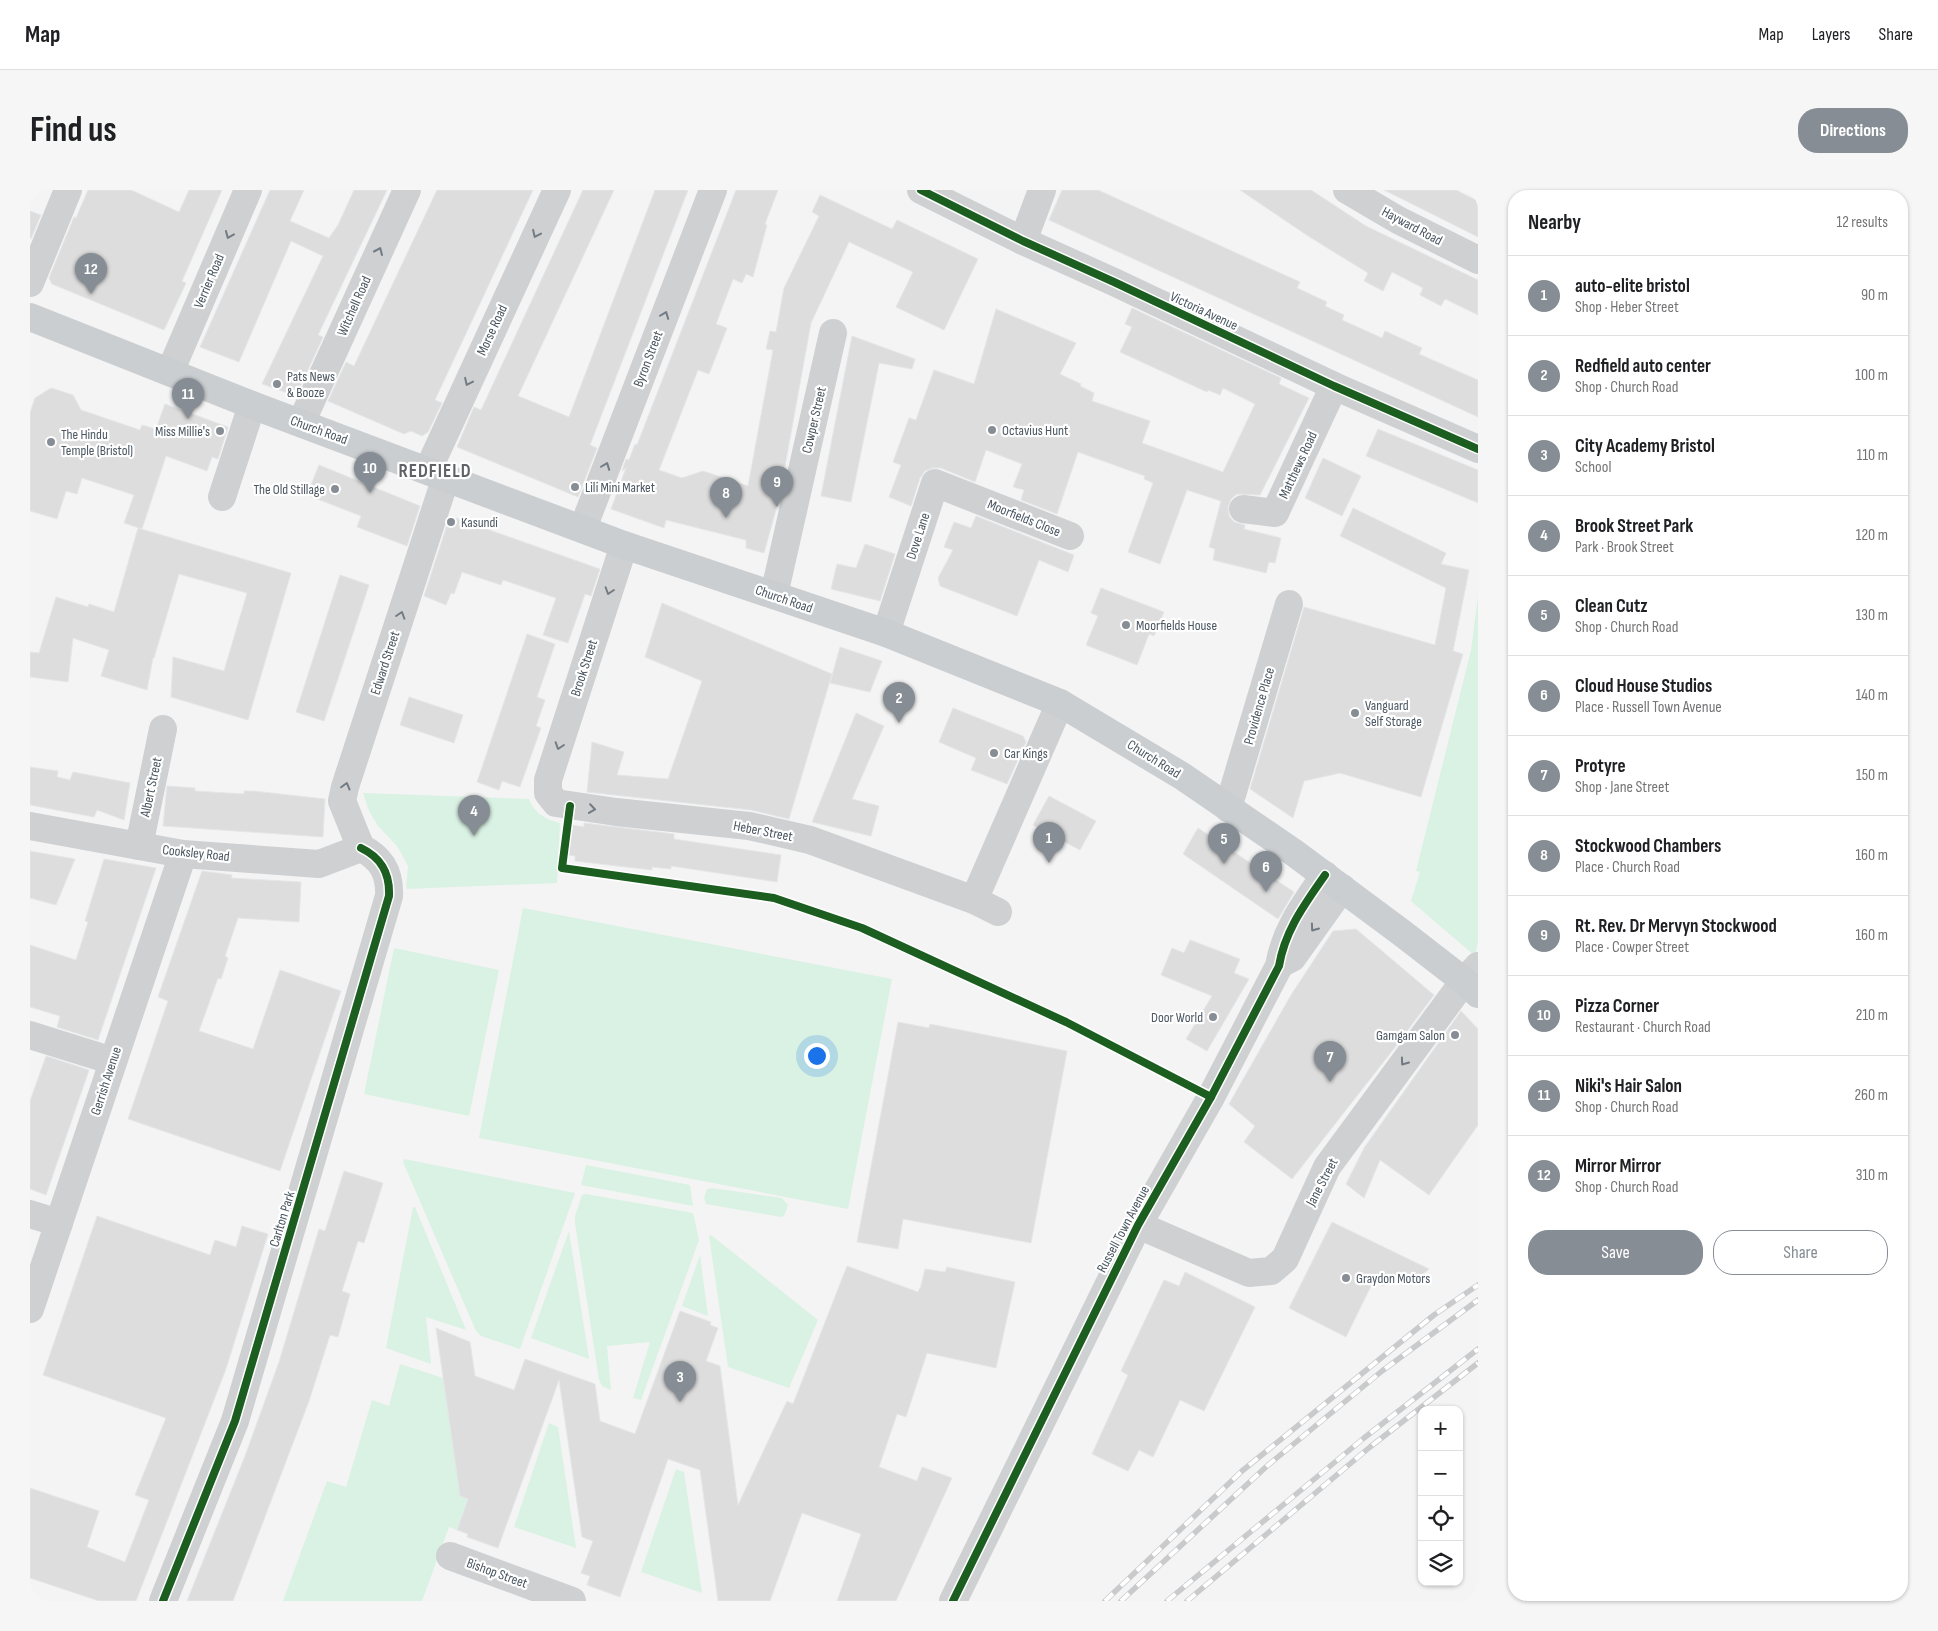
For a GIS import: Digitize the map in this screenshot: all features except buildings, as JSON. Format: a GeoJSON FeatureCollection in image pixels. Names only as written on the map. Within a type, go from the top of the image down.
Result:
{"type":"FeatureCollection","features":[{"type":"Feature","properties":{"kind":"main road","name":"Church Road"},"geometry":{"type":"LineString","coordinates":[[31,320],[624,545],[886,633],[1060,703],[1144,752],[1228,808],[1473,980]]}},
{"type":"Feature","properties":{"kind":"street"},"geometry":{"type":"LineString","coordinates":[[30,283],[68,190]]}},
{"type":"Feature","properties":{"kind":"street","name":"Verrier Road"},"geometry":{"type":"LineString","coordinates":[[170,372],[248,190]]}},
{"type":"Feature","properties":{"kind":"street","name":"Witchell Road"},"geometry":{"type":"LineString","coordinates":[[301,423],[407,190]]}},
{"type":"Feature","properties":{"kind":"street","name":"Morse Road"},"geometry":{"type":"LineString","coordinates":[[437,473],[557,190]]}},
{"type":"Feature","properties":{"kind":"street","name":"Byron Street"},"geometry":{"type":"LineString","coordinates":[[582,528],[713,190]]}},
{"type":"Feature","properties":{"kind":"street","name":"Victoria Avenue"},"geometry":{"type":"LineString","coordinates":[[921,190],[1022,241],[1123,286],[1334,386],[1478,449]]}},
{"type":"Feature","properties":{"kind":"street"},"geometry":{"type":"LineString","coordinates":[[1022,241],[1042,190]]}},
{"type":"Feature","properties":{"kind":"street","name":"Hayward Road"},"geometry":{"type":"LineString","coordinates":[[1347,190],[1398,220],[1478,260]]}},
{"type":"Feature","properties":{"kind":"street","name":"Cowper Street"},"geometry":{"type":"LineString","coordinates":[[774,595],[833,333]]}},
{"type":"Feature","properties":{"kind":"street","name":"Matthews Road"},"geometry":{"type":"LineString","coordinates":[[1242,509],[1275,513],[1334,386]]}},
{"type":"Feature","properties":{"kind":"street"},"geometry":{"type":"LineString","coordinates":[[222,497],[252,405]]}},
{"type":"Feature","properties":{"kind":"street","name":"Edward Street"},"geometry":{"type":"LineString","coordinates":[[361,848],[342,801],[437,473]]}},
{"type":"Feature","properties":{"kind":"street","name":"Dove Lane"},"geometry":{"type":"LineString","coordinates":[[886,633],[935,483],[978,500]]}},
{"type":"Feature","properties":{"kind":"street","name":"Moorfields Close"},"geometry":{"type":"LineString","coordinates":[[978,500],[1070,536]]}},
{"type":"Feature","properties":{"kind":"street","name":"Brook Street"},"geometry":{"type":"LineString","coordinates":[[548,793],[548,780],[624,545]]}},
{"type":"Feature","properties":{"kind":"street","name":"Providence Place"},"geometry":{"type":"LineString","coordinates":[[1228,808],[1289,604]]}},
{"type":"Feature","properties":{"kind":"street"},"geometry":{"type":"LineString","coordinates":[[974,900],[1060,703]]}},
{"type":"Feature","properties":{"kind":"street","name":"Albert Street"},"geometry":{"type":"LineString","coordinates":[[139,846],[164,729]]}},
{"type":"Feature","properties":{"kind":"street","name":"Heber Street"},"geometry":{"type":"LineString","coordinates":[[548,793],[556,803],[570,806],[749,826],[810,840],[974,900],[998,912]]}},
{"type":"Feature","properties":{"kind":"street","name":"Cooksley Road"},"geometry":{"type":"LineString","coordinates":[[30,826],[183,854],[319,864],[361,848]]}},
{"type":"Feature","properties":{"kind":"street","name":"Carlton Park"},"geometry":{"type":"LineString","coordinates":[[163,1601],[234,1421],[389,896],[390,884],[386,870],[376,858],[361,848]]}},
{"type":"Feature","properties":{"kind":"street","name":"Gerrish Avenue"},"geometry":{"type":"LineString","coordinates":[[30,1309],[183,854]]}},
{"type":"Feature","properties":{"kind":"street","name":"Russell Town Avenue"},"geometry":{"type":"LineString","coordinates":[[953,1601],[1138,1225],[1210,1097],[1279,966],[1281,950],[1292,924],[1334,882]]}},
{"type":"Feature","properties":{"kind":"street","name":"Jane Street"},"geometry":{"type":"LineString","coordinates":[[1138,1225],[1249,1273],[1271,1271],[1285,1260],[1327,1167],[1473,980]]}},
{"type":"Feature","properties":{"kind":"street"},"geometry":{"type":"LineString","coordinates":[[30,1035],[113,1061]]}},
{"type":"Feature","properties":{"kind":"street"},"geometry":{"type":"LineString","coordinates":[[30,1214],[59,1223]]}},
{"type":"Feature","properties":{"kind":"street","name":"Bishop Street"},"geometry":{"type":"LineString","coordinates":[[450,1556],[572,1601]]}},
{"type":"Feature","properties":{"kind":"green space"},"geometry":{"type":"Polygon","coordinates":[[[1478,596],[1478,941],[1475,956],[1411,901],[1420,872],[1416,871],[1471,650],[1478,596]]]}},
{"type":"Feature","properties":{"kind":"green space"},"geometry":{"type":"Polygon","coordinates":[[[363,793],[529,799],[534,809],[541,815],[560,823],[557,883],[406,889],[408,866],[397,846],[378,826],[369,811],[363,793]]]}},
{"type":"Feature","properties":{"kind":"green space"},"geometry":{"type":"Polygon","coordinates":[[[523,908],[892,979],[848,1209],[479,1138],[523,908]]]}},
{"type":"Feature","properties":{"kind":"green space"},"geometry":{"type":"Polygon","coordinates":[[[394,948],[499,970],[469,1116],[364,1094],[394,948]]]}},
{"type":"Feature","properties":{"kind":"green space"},"geometry":{"type":"Polygon","coordinates":[[[404,1159],[575,1193],[520,1349],[481,1336],[476,1331],[403,1162],[404,1159]]]}},
{"type":"Feature","properties":{"kind":"green space"},"geometry":{"type":"Polygon","coordinates":[[[586,1165],[690,1185],[693,1206],[581,1185],[586,1165]]]}},
{"type":"Feature","properties":{"kind":"green space"},"geometry":{"type":"Polygon","coordinates":[[[712,1188],[782,1198],[788,1205],[784,1216],[781,1217],[706,1204],[704,1198],[707,1189],[712,1188]]]}},
{"type":"Feature","properties":{"kind":"green space"},"geometry":{"type":"Polygon","coordinates":[[[586,1194],[693,1213],[699,1240],[641,1400],[633,1398],[650,1342],[607,1346],[611,1390],[602,1386],[599,1380],[575,1223],[575,1216],[582,1195],[586,1194]]]}},
{"type":"Feature","properties":{"kind":"green space"},"geometry":{"type":"Polygon","coordinates":[[[413,1207],[415,1207],[466,1330],[426,1317],[431,1364],[386,1348],[413,1207]]]}},
{"type":"Feature","properties":{"kind":"green space"},"geometry":{"type":"Polygon","coordinates":[[[569,1231],[589,1359],[531,1338],[569,1231]]]}},
{"type":"Feature","properties":{"kind":"green space"},"geometry":{"type":"Polygon","coordinates":[[[711,1235],[818,1320],[789,1388],[728,1367],[709,1236],[711,1235]]]}},
{"type":"Feature","properties":{"kind":"green space"},"geometry":{"type":"Polygon","coordinates":[[[700,1255],[708,1316],[682,1306],[700,1255]]]}},
{"type":"Feature","properties":{"kind":"green space"},"geometry":{"type":"Polygon","coordinates":[[[400,1364],[443,1378],[460,1496],[468,1499],[457,1530],[449,1527],[422,1601],[283,1601],[327,1481],[346,1487],[372,1400],[389,1406],[400,1364]]]}},
{"type":"Feature","properties":{"kind":"green space"},"geometry":{"type":"Polygon","coordinates":[[[549,1423],[558,1427],[576,1548],[514,1527],[549,1423]]]}},
{"type":"Feature","properties":{"kind":"green space"},"geometry":{"type":"Polygon","coordinates":[[[676,1469],[684,1472],[702,1593],[641,1572],[676,1469]]]}},
{"type":"Feature","properties":{"kind":"railway"},"geometry":{"type":"LineString","coordinates":[[1105,1601],[1242,1471],[1434,1315],[1478,1285]]}},
{"type":"Feature","properties":{"kind":"railway"},"geometry":{"type":"LineString","coordinates":[[1121,1601],[1267,1466],[1382,1371],[1478,1300]]}},
{"type":"Feature","properties":{"kind":"railway"},"geometry":{"type":"LineString","coordinates":[[1167,1601],[1364,1438],[1478,1349]]}},
{"type":"Feature","properties":{"kind":"railway"},"geometry":{"type":"LineString","coordinates":[[1187,1601],[1370,1447],[1478,1363]]}},
{"type":"Feature","properties":{"kind":"cycle path"},"geometry":{"type":"LineString","coordinates":[[921,190],[1023,241],[1334,386],[1478,449]]}},
{"type":"Feature","properties":{"kind":"cycle path"},"geometry":{"type":"LineString","coordinates":[[570,806],[562,868],[774,898],[862,928],[1066,1022],[1211,1097]]}},
{"type":"Feature","properties":{"kind":"cycle path"},"geometry":{"type":"LineString","coordinates":[[163,1601],[235,1421],[389,896],[388,881],[383,868],[374,857],[361,848]]}},
{"type":"Feature","properties":{"kind":"cycle path"},"geometry":{"type":"LineString","coordinates":[[953,1601],[1138,1225],[1211,1097],[1279,966],[1291,929],[1310,896],[1325,875]]}},
{"type":"Feature","properties":{"kind":"place","name":"Mirror Mirror"},"geometry":{"type":"Point","coordinates":[91,294]}},
{"type":"Feature","properties":{"kind":"place","name":"Pats News & Booze"},"geometry":{"type":"Point","coordinates":[277,384]}},
{"type":"Feature","properties":{"kind":"place","name":"Niki's Hair Salon"},"geometry":{"type":"Point","coordinates":[188,419]}},
{"type":"Feature","properties":{"kind":"place","name":"Octavius Hunt"},"geometry":{"type":"Point","coordinates":[992,430]}},
{"type":"Feature","properties":{"kind":"place","name":"Miss Millie's"},"geometry":{"type":"Point","coordinates":[220,431]}},
{"type":"Feature","properties":{"kind":"place","name":"The Hindu Temple (Bristol)"},"geometry":{"type":"Point","coordinates":[51,442]}},
{"type":"Feature","properties":{"kind":"place","name":"Lili Mini Market"},"geometry":{"type":"Point","coordinates":[575,487]}},
{"type":"Feature","properties":{"kind":"place","name":"The Old Stillage"},"geometry":{"type":"Point","coordinates":[335,489]}},
{"type":"Feature","properties":{"kind":"place","name":"Pizza Corner"},"geometry":{"type":"Point","coordinates":[370,493]}},
{"type":"Feature","properties":{"kind":"place","name":"Rt. Rev. Dr Mervyn Stockwood"},"geometry":{"type":"Point","coordinates":[777,507]}},
{"type":"Feature","properties":{"kind":"place","name":"Stockwood Chambers"},"geometry":{"type":"Point","coordinates":[726,518]}},
{"type":"Feature","properties":{"kind":"place","name":"Kasundi"},"geometry":{"type":"Point","coordinates":[451,522]}},
{"type":"Feature","properties":{"kind":"place","name":"Moorfields House"},"geometry":{"type":"Point","coordinates":[1126,625]}},
{"type":"Feature","properties":{"kind":"place","name":"Vanguard Self Storage"},"geometry":{"type":"Point","coordinates":[1355,713]}},
{"type":"Feature","properties":{"kind":"place","name":"Redfield auto center"},"geometry":{"type":"Point","coordinates":[899,723]}},
{"type":"Feature","properties":{"kind":"place","name":"Car Kings"},"geometry":{"type":"Point","coordinates":[994,753]}},
{"type":"Feature","properties":{"kind":"place","name":"Brook Street Park"},"geometry":{"type":"Point","coordinates":[474,836]}},
{"type":"Feature","properties":{"kind":"place","name":"auto-elite bristol"},"geometry":{"type":"Point","coordinates":[1049,863]}},
{"type":"Feature","properties":{"kind":"place","name":"Clean Cutz"},"geometry":{"type":"Point","coordinates":[1224,864]}},
{"type":"Feature","properties":{"kind":"place","name":"Cloud House Studios"},"geometry":{"type":"Point","coordinates":[1266,892]}},
{"type":"Feature","properties":{"kind":"place","name":"Door World"},"geometry":{"type":"Point","coordinates":[1213,1017]}},
{"type":"Feature","properties":{"kind":"place","name":"Gamgam Salon"},"geometry":{"type":"Point","coordinates":[1455,1035]}},
{"type":"Feature","properties":{"kind":"place","name":"Protyre"},"geometry":{"type":"Point","coordinates":[1330,1082]}},
{"type":"Feature","properties":{"kind":"place","name":"Graydon Motors"},"geometry":{"type":"Point","coordinates":[1346,1278]}},
{"type":"Feature","properties":{"kind":"place","name":"City Academy Bristol"},"geometry":{"type":"Point","coordinates":[680,1402]}},
{"type":"Feature","properties":{"kind":"district","name":"REDFIELD"},"geometry":{"type":"Point","coordinates":[435,471]}}]}
